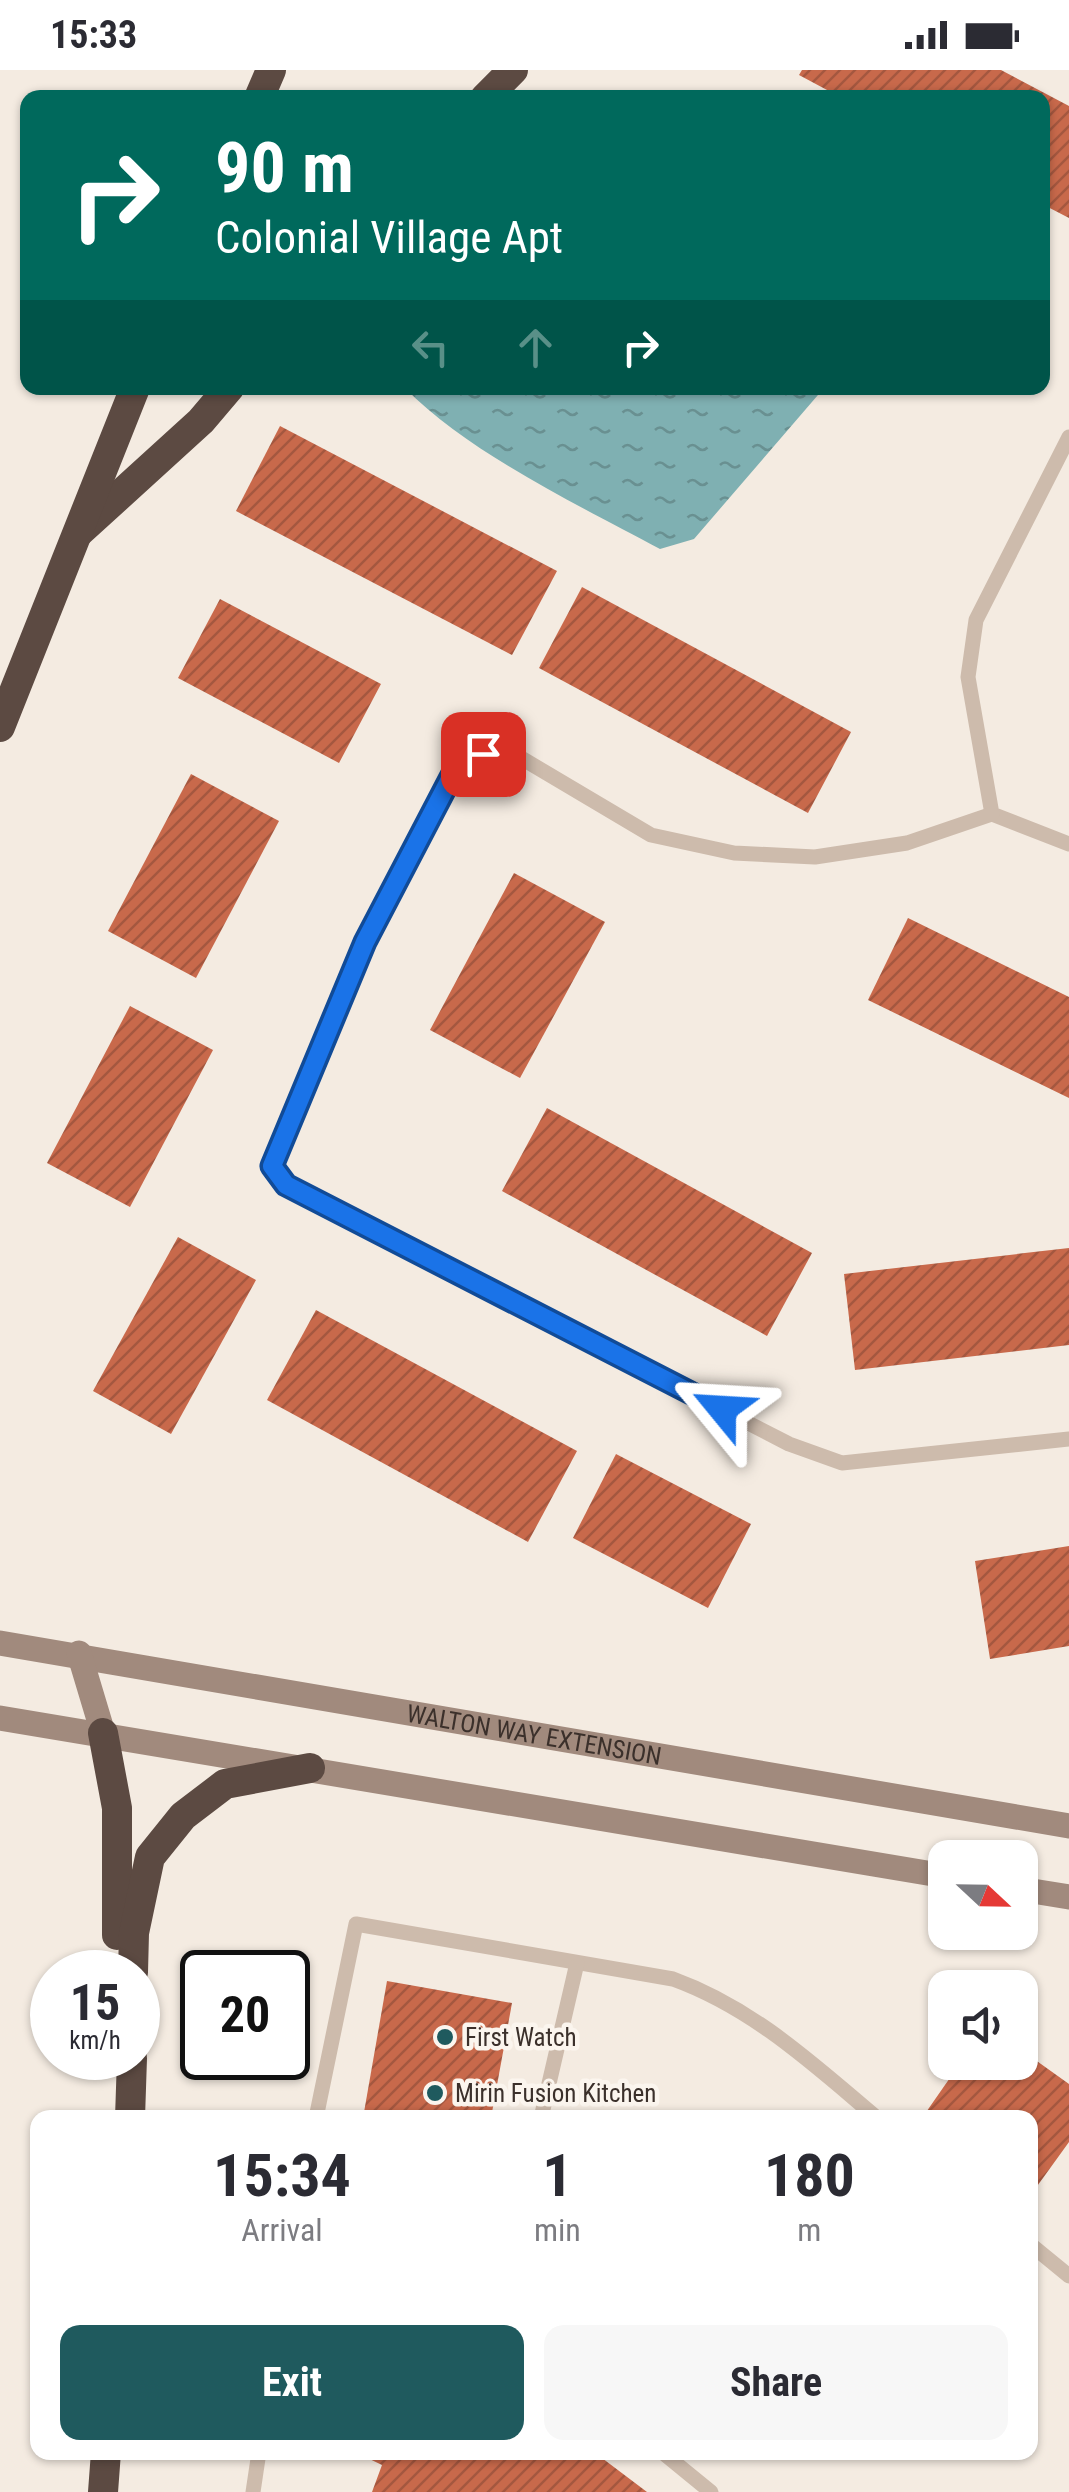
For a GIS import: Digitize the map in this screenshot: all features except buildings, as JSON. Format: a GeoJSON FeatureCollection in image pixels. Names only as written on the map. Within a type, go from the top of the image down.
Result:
{"type":"FeatureCollection","features":[{"type":"Feature","properties":{"kind":"highway"},"geometry":{"type":"LineString","coordinates":[[493,90],[513,70]]}},
{"type":"Feature","properties":{"kind":"highway"},"geometry":{"type":"LineString","coordinates":[[0,727],[132,395]]}},
{"type":"Feature","properties":{"kind":"highway"},"geometry":{"type":"LineString","coordinates":[[72,539],[201,421],[223,395]]}},
{"type":"Feature","properties":{"kind":"highway"},"geometry":{"type":"LineString","coordinates":[[103,1732],[117,1808],[116,1950]]}},
{"type":"Feature","properties":{"kind":"highway"},"geometry":{"type":"LineString","coordinates":[[135,1950],[140,1890],[150,1857],[183,1816],[225,1784],[310,1768]]}},
{"type":"Feature","properties":{"kind":"highway"},"geometry":{"type":"LineString","coordinates":[[113,2110],[114,2080]]}},
{"type":"Feature","properties":{"kind":"highway"},"geometry":{"type":"LineString","coordinates":[[130,2110],[131,2080]]}},
{"type":"Feature","properties":{"kind":"highway"},"geometry":{"type":"LineString","coordinates":[[103,2492],[105,2460]]}},
{"type":"Feature","properties":{"kind":"main road","name":"WALTON WAY EXTENSION"},"geometry":{"type":"LineString","coordinates":[[0,1643],[1069,1826]]}},
{"type":"Feature","properties":{"kind":"main road"},"geometry":{"type":"LineString","coordinates":[[79,1654],[103,1732]]}},
{"type":"Feature","properties":{"kind":"main road"},"geometry":{"type":"LineString","coordinates":[[0,1718],[103,1732],[928,1873]]}},
{"type":"Feature","properties":{"kind":"main road"},"geometry":{"type":"LineString","coordinates":[[1038,1892],[1069,1897]]}},
{"type":"Feature","properties":{"kind":"lane"},"geometry":{"type":"LineString","coordinates":[[992,814],[968,677],[976,620],[1069,437]]}},
{"type":"Feature","properties":{"kind":"lane"},"geometry":{"type":"LineString","coordinates":[[1069,844],[992,814],[907,843],[833,854],[734,853],[651,835],[506,749],[460,760],[365,942],[272,1166],[286,1185],[790,1444],[842,1463],[1069,1439]]}},
{"type":"Feature","properties":{"kind":"lane"},"geometry":{"type":"LineString","coordinates":[[318,2110],[356,1924],[673,1978],[718,1995],[772,2030],[867,2110]]}},
{"type":"Feature","properties":{"kind":"lane"},"geometry":{"type":"LineString","coordinates":[[543,2110],[577,1963]]}},
{"type":"Feature","properties":{"kind":"lane"},"geometry":{"type":"LineString","coordinates":[[1038,2251],[1069,2276]]}},
{"type":"Feature","properties":{"kind":"lane"},"geometry":{"type":"LineString","coordinates":[[253,2492],[258,2460]]}},
{"type":"Feature","properties":{"kind":"lane"},"geometry":{"type":"LineString","coordinates":[[672,2460],[712,2492]]}},
{"type":"Feature","properties":{"kind":"water"},"geometry":{"type":"Polygon","coordinates":[[[412,395],[818,395],[694,539],[660,549],[492,456],[412,395]]]}},
{"type":"Feature","properties":{"kind":"place","name":"First Watch"},"geometry":{"type":"Point","coordinates":[445,2037]}},
{"type":"Feature","properties":{"kind":"place","name":"Mirin Fusion Kitchen"},"geometry":{"type":"Point","coordinates":[435,2093]}},
{"type":"Feature","properties":{"kind":"route"},"geometry":{"type":"LineString","coordinates":[[483,754],[460,760],[365,942],[272,1166],[286,1185],[722,1409]]}}]}
